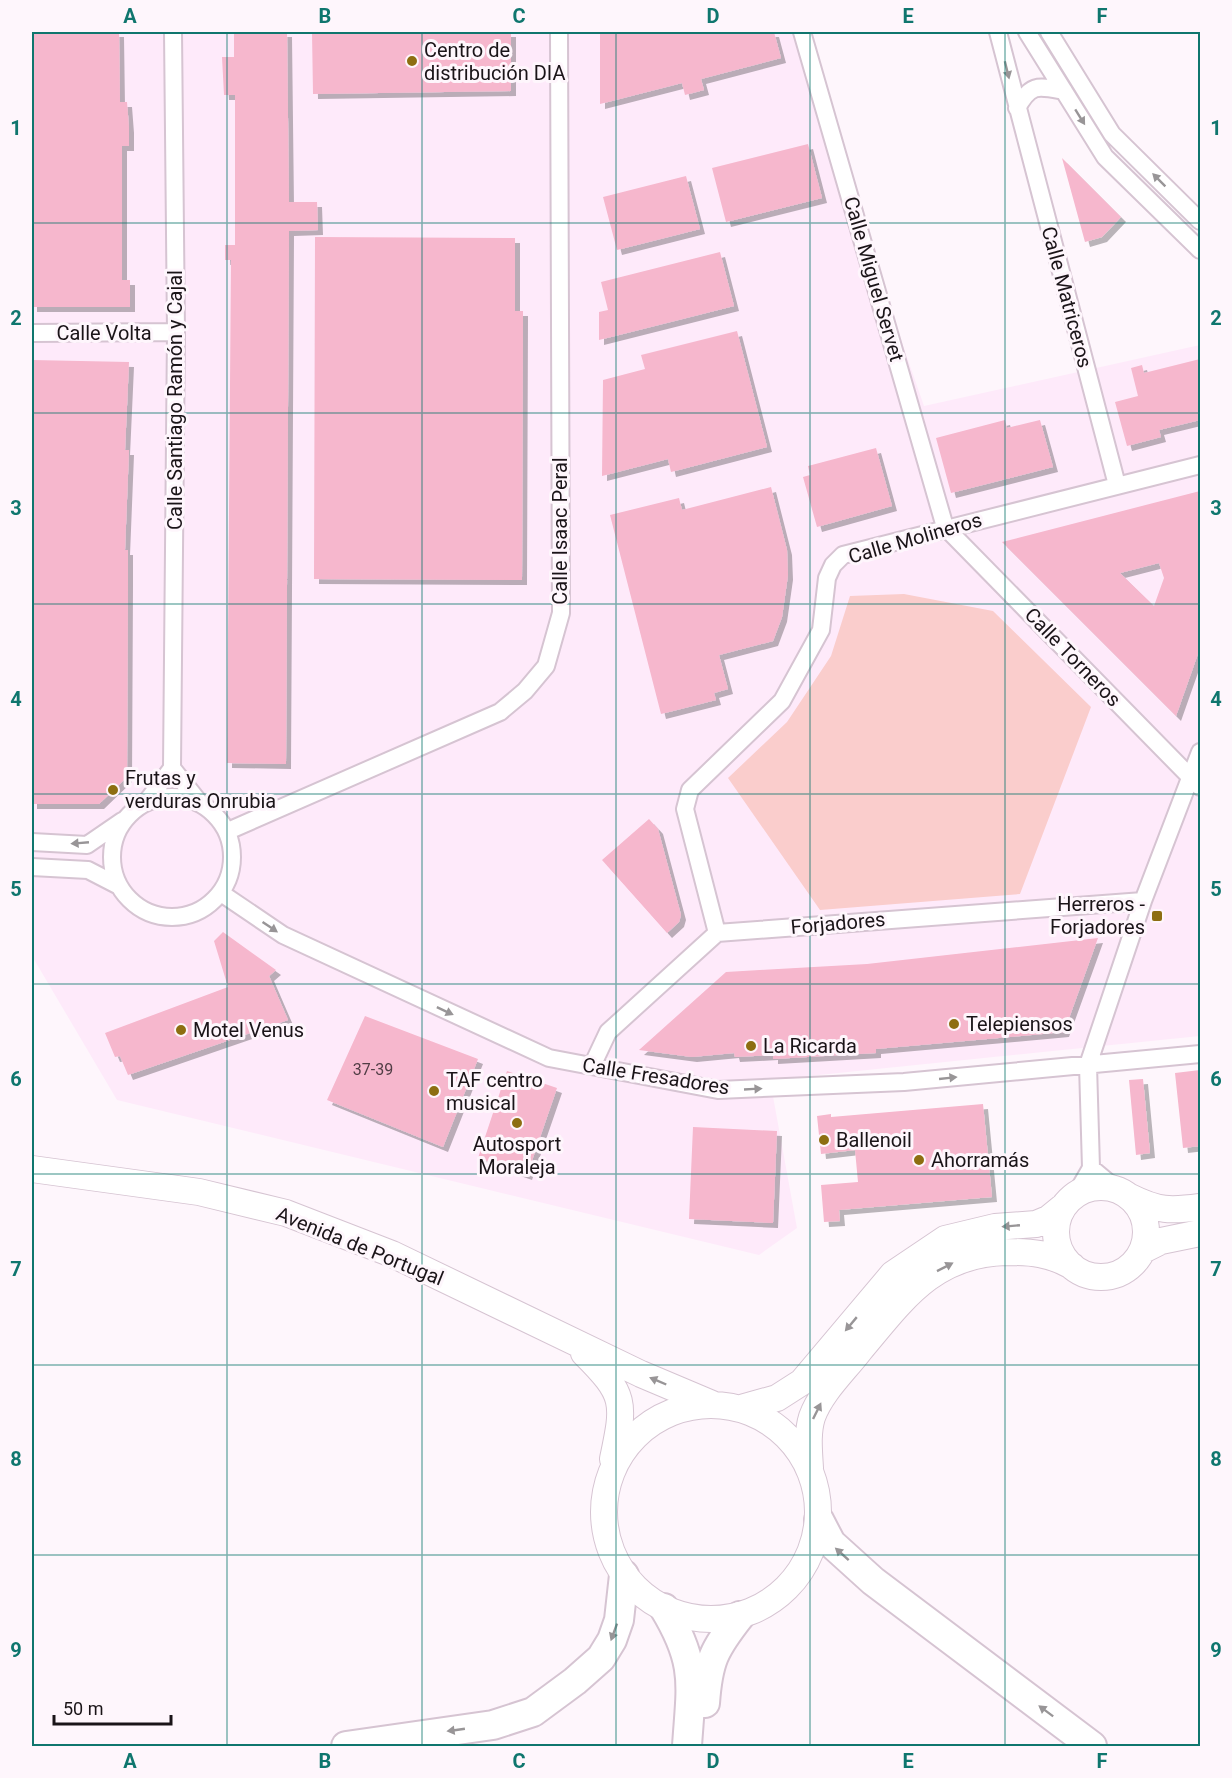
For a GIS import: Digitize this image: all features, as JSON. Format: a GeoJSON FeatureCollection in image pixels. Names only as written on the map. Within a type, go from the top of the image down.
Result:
{"type":"FeatureCollection","features":[{"type":"Feature","properties":{"kind":"highway"},"geometry":{"type":"LineString","coordinates":[[819,1520],[831,1543],[873,1581],[1092,1746]]}},
{"type":"Feature","properties":{"kind":"highway"},"geometry":{"type":"LineString","coordinates":[[346,1746],[493,1725],[533,1712],[575,1682],[601,1658],[612,1640],[618,1620],[624,1575]]}},
{"type":"Feature","properties":{"kind":"highway"},"geometry":{"type":"LineString","coordinates":[[664,1608],[700,1672],[702,1746]]}},
{"type":"Feature","properties":{"kind":"highway"},"geometry":{"type":"LineString","coordinates":[[687,1746],[700,1672],[720,1640],[740,1616]]}},
{"type":"Feature","properties":{"kind":"main road","name":"Avenida de Portugal"},"geometry":{"type":"LineString","coordinates":[[32,1168],[199,1192],[286,1213],[392,1254],[571,1340],[712,1404]]}},
{"type":"Feature","properties":{"kind":"main road"},"geometry":{"type":"LineString","coordinates":[[741,1408],[777,1398],[802,1382],[893,1274],[945,1239],[995,1227],[1036,1224],[1048,1219],[1088,1188],[1102,1186],[1123,1193],[1153,1208],[1172,1211],[1200,1208]]}},
{"type":"Feature","properties":{"kind":"main road"},"geometry":{"type":"LineString","coordinates":[[1123,1193],[1143,1216],[1146,1239],[1143,1250]]}},
{"type":"Feature","properties":{"kind":"main road"},"geometry":{"type":"LineString","coordinates":[[1070,1200],[1057,1221],[1056,1237],[1061,1253],[1072,1266]]}},
{"type":"Feature","properties":{"kind":"main road"},"geometry":{"type":"LineString","coordinates":[[810,1468],[809,1436],[812,1417],[827,1391],[909,1291],[942,1267],[979,1253],[1037,1252],[1053,1256],[1093,1276],[1106,1276],[1128,1268],[1143,1250],[1161,1241],[1200,1233]]}},
{"type":"Feature","properties":{"kind":"main road","name":"Avenida de Portugal"},"geometry":{"type":"LineString","coordinates":[[571,1340],[607,1376],[618,1394],[622,1414],[604,1499],[604,1526],[611,1551],[624,1575],[642,1594],[664,1608],[701,1619],[740,1616],[770,1603],[795,1581],[812,1552],[819,1520],[818,1493],[810,1468]]}},
{"type":"Feature","properties":{"kind":"main road"},"geometry":{"type":"LineString","coordinates":[[610,1473],[626,1445],[650,1423],[679,1408],[712,1404],[741,1408],[770,1421],[793,1441],[810,1468]]}},
{"type":"Feature","properties":{"kind":"street","name":"Calle Santiago Ramón y Cajal"},"geometry":{"type":"LineString","coordinates":[[172,768],[176,332],[173,32]]}},
{"type":"Feature","properties":{"kind":"street","name":"Calle Isaac Peral"},"geometry":{"type":"LineString","coordinates":[[228,831],[500,712],[525,691],[546,666],[561,613],[559,32]]}},
{"type":"Feature","properties":{"kind":"street","name":"Calle Miguel Servet"},"geometry":{"type":"LineString","coordinates":[[802,32],[945,528]]}},
{"type":"Feature","properties":{"kind":"street","name":"Calle Matriceros"},"geometry":{"type":"LineString","coordinates":[[998,32],[1117,485]]}},
{"type":"Feature","properties":{"kind":"street"},"geometry":{"type":"LineString","coordinates":[[1027,32],[1105,157],[1200,250]]}},
{"type":"Feature","properties":{"kind":"street"},"geometry":{"type":"LineString","coordinates":[[1049,32],[1112,134],[1200,221]]}},
{"type":"Feature","properties":{"kind":"street"},"geometry":{"type":"LineString","coordinates":[[1017,108],[1032,89],[1041,86],[1064,91]]}},
{"type":"Feature","properties":{"kind":"street","name":"Calle Volta"},"geometry":{"type":"LineString","coordinates":[[32,333],[176,332]]}},
{"type":"Feature","properties":{"kind":"street","name":"Calle Molineros"},"geometry":{"type":"LineString","coordinates":[[717,933],[685,809],[690,790],[782,701],[821,630],[827,578],[833,565],[843,555],[1200,465]]}},
{"type":"Feature","properties":{"kind":"street","name":"Calle Torneros"},"geometry":{"type":"LineString","coordinates":[[945,528],[1196,782]]}},
{"type":"Feature","properties":{"kind":"street"},"geometry":{"type":"LineString","coordinates":[[1070,1200],[1091,1168],[1088,1065],[1143,901],[1196,782],[1200,752]]}},
{"type":"Feature","properties":{"kind":"street"},"geometry":{"type":"LineString","coordinates":[[32,842],[87,845],[123,821],[147,801],[172,768],[199,802],[228,831],[233,864],[221,893],[200,911],[172,918],[144,911],[119,886],[88,870],[32,867]]}},
{"type":"Feature","properties":{"kind":"street"},"geometry":{"type":"LineString","coordinates":[[147,801],[171,796],[199,802]]}},
{"type":"Feature","properties":{"kind":"street"},"geometry":{"type":"LineString","coordinates":[[119,886],[111,855],[123,821]]}},
{"type":"Feature","properties":{"kind":"street","name":"Calle Fresadores"},"geometry":{"type":"LineString","coordinates":[[221,893],[283,935],[549,1058],[718,1090],[904,1082],[1200,1054]]}},
{"type":"Feature","properties":{"kind":"street","name":"Forjadores"},"geometry":{"type":"LineString","coordinates":[[717,933],[1143,901]]}},
{"type":"Feature","properties":{"kind":"street"},"geometry":{"type":"LineString","coordinates":[[592,1066],[608,1032],[717,933]]}},
{"type":"Feature","properties":{"kind":"street"},"geometry":{"type":"LineString","coordinates":[[1091,1168],[1123,1193]]}},
{"type":"Feature","properties":{"kind":"shaded area"},"geometry":{"type":"Polygon","coordinates":[[[32,32],[794,32],[924,406],[1200,345],[1200,1036],[770,1080],[797,1228],[759,1255],[117,1100],[32,956],[32,32]]]}},
{"type":"Feature","properties":{"kind":"shaded area"},"geometry":{"type":"Polygon","coordinates":[[[904,594],[993,611],[1091,707],[1020,894],[820,910],[728,778],[787,722],[831,656],[850,596],[904,594]]]}},
{"type":"Feature","properties":{"kind":"building"},"geometry":{"type":"Polygon","coordinates":[[[32,32],[119,32],[120,102],[127,102],[129,128],[129,146],[122,146],[122,280],[130,280],[130,307],[32,307],[32,32]]]}},
{"type":"Feature","properties":{"kind":"building"},"geometry":{"type":"Polygon","coordinates":[[[234,32],[287,32],[289,202],[317,202],[318,230],[289,231],[286,764],[227,763],[231,260],[225,260],[225,245],[235,245],[235,95],[224,95],[222,57],[234,57],[234,32]]]}},
{"type":"Feature","properties":{"kind":"building","name":"Centro de distribución DIA"},"geometry":{"type":"Polygon","coordinates":[[[312,32],[511,32],[511,91],[313,94],[312,32]]]}},
{"type":"Feature","properties":{"kind":"building"},"geometry":{"type":"Polygon","coordinates":[[[774,32],[781,58],[701,79],[704,90],[685,95],[682,83],[600,104],[600,33],[774,32]]]}},
{"type":"Feature","properties":{"kind":"building"},"geometry":{"type":"Polygon","coordinates":[[[808,144],[822,198],[726,222],[712,168],[808,144]]]}},
{"type":"Feature","properties":{"kind":"building"},"geometry":{"type":"Polygon","coordinates":[[[1062,158],[1121,217],[1102,237],[1085,242],[1062,158]]]}},
{"type":"Feature","properties":{"kind":"building"},"geometry":{"type":"Polygon","coordinates":[[[686,176],[700,229],[617,250],[603,197],[686,176]]]}},
{"type":"Feature","properties":{"kind":"building"},"geometry":{"type":"Polygon","coordinates":[[[315,237],[515,238],[515,311],[523,311],[522,580],[314,579],[315,237]]]}},
{"type":"Feature","properties":{"kind":"building"},"geometry":{"type":"Polygon","coordinates":[[[720,252],[734,306],[599,340],[599,312],[608,310],[601,282],[720,252]]]}},
{"type":"Feature","properties":{"kind":"building"},"geometry":{"type":"Polygon","coordinates":[[[737,331],[767,447],[671,472],[668,459],[602,476],[603,380],[645,369],[641,355],[737,331]]]}},
{"type":"Feature","properties":{"kind":"building"},"geometry":{"type":"Polygon","coordinates":[[[1200,359],[1200,420],[1159,430],[1161,437],[1127,446],[1115,402],[1138,396],[1131,368],[1142,365],[1144,373],[1200,359]]]}},
{"type":"Feature","properties":{"kind":"building"},"geometry":{"type":"Polygon","coordinates":[[[32,360],[129,362],[125,450],[129,450],[125,550],[128,550],[127,777],[99,804],[32,804],[32,360]]]}},
{"type":"Feature","properties":{"kind":"building"},"geometry":{"type":"Polygon","coordinates":[[[1005,420],[1007,428],[1040,420],[1053,467],[951,493],[936,438],[1005,420]]]}},
{"type":"Feature","properties":{"kind":"building"},"geometry":{"type":"Polygon","coordinates":[[[876,448],[892,506],[817,527],[803,477],[810,475],[808,466],[876,448]]]}},
{"type":"Feature","properties":{"kind":"building"},"geometry":{"type":"Polygon","coordinates":[[[771,487],[787,550],[788,575],[782,617],[773,641],[719,655],[728,689],[714,693],[716,700],[661,714],[610,515],[679,498],[682,510],[771,487]]]}},
{"type":"Feature","properties":{"kind":"building"},"geometry":{"type":"Polygon","coordinates":[[[1200,491],[1200,648],[1176,716],[1002,542],[1200,491]],[[1159,563],[1120,573],[1154,606],[1164,578],[1159,563]]]}},
{"type":"Feature","properties":{"kind":"building"},"geometry":{"type":"Polygon","coordinates":[[[649,819],[658,829],[681,915],[679,922],[667,933],[602,860],[649,819]]]}},
{"type":"Feature","properties":{"kind":"building"},"geometry":{"type":"Polygon","coordinates":[[[223,932],[276,970],[269,976],[288,1020],[128,1075],[120,1056],[115,1057],[105,1033],[228,987],[214,941],[223,932]]]}},
{"type":"Feature","properties":{"kind":"building"},"geometry":{"type":"Polygon","coordinates":[[[1098,938],[1064,1032],[876,1049],[876,1053],[773,1059],[773,1055],[735,1057],[734,1053],[692,1057],[639,1050],[726,972],[867,964],[1098,938]]]}},
{"type":"Feature","properties":{"kind":"building"},"geometry":{"type":"Polygon","coordinates":[[[365,1016],[478,1059],[443,1147],[327,1100],[365,1016]]]}},
{"type":"Feature","properties":{"kind":"building"},"geometry":{"type":"Polygon","coordinates":[[[1200,1070],[1200,1146],[1183,1148],[1175,1073],[1200,1070]]]}},
{"type":"Feature","properties":{"kind":"building","name":"Autosport Moraleja"},"geometry":{"type":"Polygon","coordinates":[[[507,1071],[557,1088],[527,1175],[478,1158],[507,1071]]]}},
{"type":"Feature","properties":{"kind":"building"},"geometry":{"type":"Polygon","coordinates":[[[1143,1079],[1150,1153],[1136,1155],[1129,1080],[1143,1079]]]}},
{"type":"Feature","properties":{"kind":"building"},"geometry":{"type":"Polygon","coordinates":[[[983,1104],[992,1197],[839,1210],[840,1221],[824,1222],[821,1185],[858,1182],[855,1150],[821,1154],[817,1116],[831,1114],[831,1117],[983,1104]]]}},
{"type":"Feature","properties":{"kind":"building"},"geometry":{"type":"Polygon","coordinates":[[[693,1127],[777,1131],[773,1223],[689,1219],[693,1127]]]}},
{"type":"Feature","properties":{"kind":"place","name":"Centro de distribución DIA"},"geometry":{"type":"Point","coordinates":[412,61]}},
{"type":"Feature","properties":{"kind":"place","name":"Frutas y verduras Onrubia"},"geometry":{"type":"Point","coordinates":[113,790]}},
{"type":"Feature","properties":{"kind":"place","name":"Herreros - Forjadores"},"geometry":{"type":"Point","coordinates":[1157,916]}},
{"type":"Feature","properties":{"kind":"place","name":"Telepiensos"},"geometry":{"type":"Point","coordinates":[954,1024]}},
{"type":"Feature","properties":{"kind":"place","name":"Motel Venus"},"geometry":{"type":"Point","coordinates":[181,1030]}},
{"type":"Feature","properties":{"kind":"place","name":"La Ricarda"},"geometry":{"type":"Point","coordinates":[751,1046]}},
{"type":"Feature","properties":{"kind":"place","name":"TAF centro musical"},"geometry":{"type":"Point","coordinates":[434,1091]}},
{"type":"Feature","properties":{"kind":"place","name":"Autosport Moraleja"},"geometry":{"type":"Point","coordinates":[517,1123]}},
{"type":"Feature","properties":{"kind":"place","name":"Ballenoil"},"geometry":{"type":"Point","coordinates":[824,1140]}},
{"type":"Feature","properties":{"kind":"place","name":"Ahorramás"},"geometry":{"type":"Point","coordinates":[919,1160]}}]}
